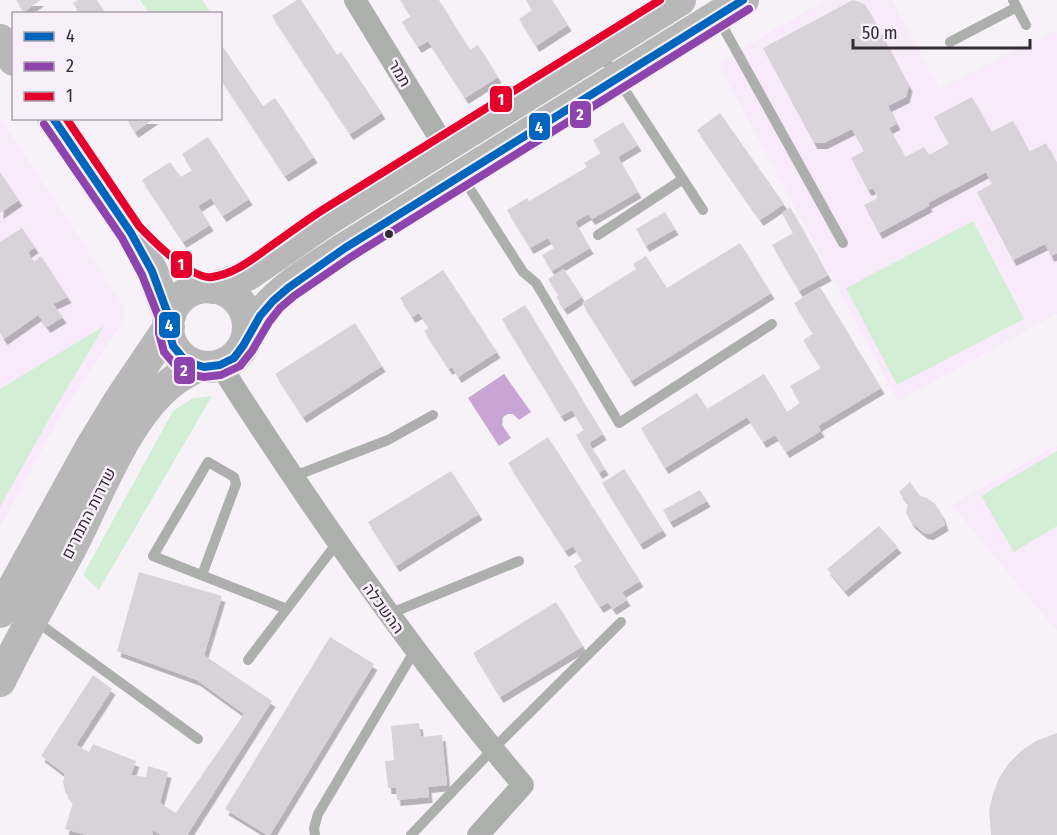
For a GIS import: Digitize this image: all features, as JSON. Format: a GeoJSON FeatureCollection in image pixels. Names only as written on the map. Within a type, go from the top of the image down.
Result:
{"type":"FeatureCollection","features":[{"type":"Feature","properties":{"kind":"street","name":"תמר"},"geometry":{"type":"LineString","coordinates":[[355,0],[453,161]]}},
{"type":"Feature","properties":{"kind":"street"},"geometry":{"type":"LineString","coordinates":[[680,0],[600,50],[453,161],[345,248],[288,288],[260,316],[243,346],[227,363],[210,366],[190,362],[178,353],[170,338],[170,321],[173,309],[183,297],[197,289],[237,280],[249,274],[327,220],[453,161],[618,79],[743,0]]}},
{"type":"Feature","properties":{"kind":"street"},"geometry":{"type":"LineString","coordinates":[[0,40],[12,57]]}},
{"type":"Feature","properties":{"kind":"street"},"geometry":{"type":"LineString","coordinates":[[54,120],[131,233],[152,271],[170,321]]}},
{"type":"Feature","properties":{"kind":"street"},"geometry":{"type":"LineString","coordinates":[[131,233],[163,264],[180,275],[233,297],[243,309],[248,324],[246,339]]}},
{"type":"Feature","properties":{"kind":"street","name":"שדרות התמרים"},"geometry":{"type":"LineString","coordinates":[[0,612],[96,439],[170,321]]}},
{"type":"Feature","properties":{"kind":"street","name":"שדרות התמרים"},"geometry":{"type":"LineString","coordinates":[[0,681],[72,546],[116,456],[135,424],[170,384],[183,374],[210,366]]}},
{"type":"Feature","properties":{"kind":"street","name":"ההשכלה"},"geometry":{"type":"LineString","coordinates":[[210,366],[292,477],[388,614],[523,785],[478,835]]}},
{"type":"Feature","properties":{"kind":"lane"},"geometry":{"type":"LineString","coordinates":[[950,42],[1015,3],[1026,25]]}},
{"type":"Feature","properties":{"kind":"lane"},"geometry":{"type":"LineString","coordinates":[[718,17],[843,243]]}},
{"type":"Feature","properties":{"kind":"lane"},"geometry":{"type":"LineString","coordinates":[[600,50],[703,210]]}},
{"type":"Feature","properties":{"kind":"lane"},"geometry":{"type":"LineString","coordinates":[[453,161],[523,272],[536,283],[619,423],[772,324]]}},
{"type":"Feature","properties":{"kind":"lane"},"geometry":{"type":"LineString","coordinates":[[598,235],[683,179]]}},
{"type":"Feature","properties":{"kind":"lane"},"geometry":{"type":"LineString","coordinates":[[292,477],[388,440],[434,415]]}},
{"type":"Feature","properties":{"kind":"lane"},"geometry":{"type":"LineString","coordinates":[[202,575],[236,484],[234,477],[208,462],[153,556],[286,609]]}},
{"type":"Feature","properties":{"kind":"lane"},"geometry":{"type":"LineString","coordinates":[[248,660],[337,543]]}},
{"type":"Feature","properties":{"kind":"lane"},"geometry":{"type":"LineString","coordinates":[[388,614],[519,561]]}},
{"type":"Feature","properties":{"kind":"lane"},"geometry":{"type":"LineString","coordinates":[[32,618],[198,739]]}},
{"type":"Feature","properties":{"kind":"lane"},"geometry":{"type":"LineString","coordinates":[[411,835],[493,749],[621,622]]}},
{"type":"Feature","properties":{"kind":"lane"},"geometry":{"type":"LineString","coordinates":[[315,835],[314,828],[318,814],[415,650]]}},
{"type":"Feature","properties":{"kind":"shaded area"},"geometry":{"type":"Polygon","coordinates":[[[825,0],[892,0],[939,88],[1055,30],[1057,34],[1057,315],[898,401],[718,63],[825,0]]]}},
{"type":"Feature","properties":{"kind":"shaded area"},"geometry":{"type":"Polygon","coordinates":[[[0,118],[123,305],[124,316],[57,422],[0,527],[0,118]]]}},
{"type":"Feature","properties":{"kind":"shaded area"},"geometry":{"type":"Polygon","coordinates":[[[504,374],[531,412],[519,420],[513,414],[503,417],[502,425],[511,438],[499,446],[468,398],[504,374]]]}},
{"type":"Feature","properties":{"kind":"shaded area"},"geometry":{"type":"Polygon","coordinates":[[[1057,445],[1057,631],[952,505],[1057,445]]]}},
{"type":"Feature","properties":{"kind":"green space"},"geometry":{"type":"Polygon","coordinates":[[[140,0],[202,0],[210,12],[148,12],[140,0]]]}},
{"type":"Feature","properties":{"kind":"green space"},"geometry":{"type":"Polygon","coordinates":[[[973,221],[1024,319],[897,385],[846,288],[973,221]]]}},
{"type":"Feature","properties":{"kind":"green space"},"geometry":{"type":"Polygon","coordinates":[[[104,326],[52,414],[0,507],[0,389],[104,326]]]}},
{"type":"Feature","properties":{"kind":"green space"},"geometry":{"type":"Polygon","coordinates":[[[212,396],[99,590],[83,575],[173,411],[193,398],[212,396]]]}},
{"type":"Feature","properties":{"kind":"green space"},"geometry":{"type":"Polygon","coordinates":[[[1057,451],[1057,526],[1014,552],[981,496],[1057,451]]]}},
{"type":"Feature","properties":{"kind":"building"},"geometry":{"type":"Polygon","coordinates":[[[16,0],[41,0],[24,12],[16,0]]]}},
{"type":"Feature","properties":{"kind":"building"},"geometry":{"type":"Polygon","coordinates":[[[78,0],[97,0],[105,12],[79,12],[73,3],[78,0]]]}},
{"type":"Feature","properties":{"kind":"building"},"geometry":{"type":"Polygon","coordinates":[[[297,0],[301,0],[337,55],[341,52],[382,113],[350,134],[272,16],[297,0]]]}},
{"type":"Feature","properties":{"kind":"building"},"geometry":{"type":"Polygon","coordinates":[[[400,0],[439,0],[470,50],[478,45],[498,77],[465,98],[428,41],[418,47],[402,22],[411,16],[400,0]]]}},
{"type":"Feature","properties":{"kind":"building"},"geometry":{"type":"Polygon","coordinates":[[[526,0],[552,0],[568,25],[536,46],[519,19],[532,10],[526,0]]]}},
{"type":"Feature","properties":{"kind":"building"},"geometry":{"type":"Polygon","coordinates":[[[853,0],[865,4],[909,86],[906,97],[888,106],[897,124],[889,128],[905,157],[924,147],[929,155],[949,144],[934,117],[972,97],[991,132],[1013,121],[1029,152],[1046,143],[1057,165],[1057,253],[1051,256],[1045,244],[1013,260],[977,192],[992,184],[986,172],[879,233],[864,205],[878,198],[873,188],[868,190],[851,158],[864,151],[852,129],[824,143],[814,143],[763,48],[853,0]]]}},
{"type":"Feature","properties":{"kind":"building"},"geometry":{"type":"Polygon","coordinates":[[[222,48],[263,106],[275,98],[314,157],[285,176],[222,81],[222,48]]]}},
{"type":"Feature","properties":{"kind":"building"},"geometry":{"type":"Polygon","coordinates":[[[720,113],[784,204],[760,220],[697,130],[720,113]]]}},
{"type":"Feature","properties":{"kind":"building"},"geometry":{"type":"Polygon","coordinates":[[[127,120],[152,120],[135,132],[127,120]]]}},
{"type":"Feature","properties":{"kind":"building"},"geometry":{"type":"Polygon","coordinates":[[[623,122],[638,145],[618,157],[638,192],[592,219],[588,214],[575,222],[590,248],[552,271],[542,255],[554,248],[548,238],[530,248],[507,210],[527,198],[529,201],[587,167],[584,163],[601,153],[593,140],[623,122]]]}},
{"type":"Feature","properties":{"kind":"building"},"geometry":{"type":"Polygon","coordinates":[[[208,137],[249,199],[223,216],[211,198],[198,206],[210,225],[183,242],[142,180],[170,162],[181,177],[192,170],[182,154],[208,137]]]}},
{"type":"Feature","properties":{"kind":"building"},"geometry":{"type":"Polygon","coordinates":[[[0,172],[19,200],[0,213],[0,172]]]}},
{"type":"Feature","properties":{"kind":"building"},"geometry":{"type":"Polygon","coordinates":[[[790,207],[828,275],[799,291],[772,245],[793,233],[782,213],[790,207]]]}},
{"type":"Feature","properties":{"kind":"building"},"geometry":{"type":"Polygon","coordinates":[[[665,212],[675,229],[646,246],[636,229],[665,212]]]}},
{"type":"Feature","properties":{"kind":"building"},"geometry":{"type":"Polygon","coordinates":[[[22,228],[35,247],[28,252],[34,262],[41,256],[68,297],[53,304],[63,317],[47,327],[38,315],[4,339],[0,333],[0,242],[22,228]]]}},
{"type":"Feature","properties":{"kind":"building"},"geometry":{"type":"Polygon","coordinates":[[[740,243],[771,293],[631,381],[582,303],[636,269],[633,264],[646,256],[667,288],[740,243]]]}},
{"type":"Feature","properties":{"kind":"building"},"geometry":{"type":"Polygon","coordinates":[[[564,269],[582,297],[564,309],[556,297],[559,295],[548,279],[564,269]]]}},
{"type":"Feature","properties":{"kind":"building"},"geometry":{"type":"Polygon","coordinates":[[[443,270],[497,352],[458,377],[452,367],[449,369],[424,331],[429,328],[419,313],[412,317],[400,298],[443,270]]]}},
{"type":"Feature","properties":{"kind":"building"},"geometry":{"type":"Polygon","coordinates":[[[820,287],[881,388],[818,426],[821,431],[786,452],[775,435],[763,442],[747,417],[665,468],[641,428],[697,393],[707,409],[764,374],[787,412],[800,403],[790,386],[821,368],[803,340],[813,334],[794,303],[820,287]]]}},
{"type":"Feature","properties":{"kind":"building"},"geometry":{"type":"Polygon","coordinates":[[[525,305],[603,434],[589,443],[605,469],[599,473],[576,435],[584,430],[572,410],[561,416],[502,319],[525,305]]]}},
{"type":"Feature","properties":{"kind":"building"},"geometry":{"type":"Polygon","coordinates":[[[355,323],[382,366],[303,417],[275,374],[355,323]]]}},
{"type":"Feature","properties":{"kind":"building"},"geometry":{"type":"Polygon","coordinates":[[[548,437],[640,581],[622,592],[627,600],[613,609],[608,602],[600,607],[574,566],[582,561],[573,546],[565,551],[508,463],[548,437]]]}},
{"type":"Feature","properties":{"kind":"building"},"geometry":{"type":"Polygon","coordinates":[[[624,469],[663,530],[640,544],[602,483],[624,469]]]}},
{"type":"Feature","properties":{"kind":"building"},"geometry":{"type":"Polygon","coordinates":[[[451,471],[479,514],[396,566],[368,522],[451,471]]]}},
{"type":"Feature","properties":{"kind":"building"},"geometry":{"type":"Polygon","coordinates":[[[910,482],[920,496],[935,504],[941,513],[945,525],[930,534],[924,533],[911,522],[906,513],[908,504],[899,492],[910,482]]]}},
{"type":"Feature","properties":{"kind":"building"},"geometry":{"type":"Polygon","coordinates":[[[700,490],[707,501],[670,522],[663,510],[700,490]]]}},
{"type":"Feature","properties":{"kind":"building"},"geometry":{"type":"Polygon","coordinates":[[[879,526],[898,547],[845,591],[827,569],[879,526]]]}},
{"type":"Feature","properties":{"kind":"building"},"geometry":{"type":"Polygon","coordinates":[[[139,572],[222,596],[204,655],[272,701],[187,835],[161,835],[153,830],[152,835],[87,835],[65,829],[73,803],[65,792],[63,782],[65,774],[41,756],[93,675],[112,689],[76,745],[89,752],[93,744],[136,761],[131,775],[146,777],[148,766],[168,772],[160,803],[176,813],[244,714],[197,680],[117,651],[139,572]]]}},
{"type":"Feature","properties":{"kind":"building"},"geometry":{"type":"Polygon","coordinates":[[[556,602],[583,646],[500,697],[473,653],[556,602]]]}},
{"type":"Feature","properties":{"kind":"building"},"geometry":{"type":"Polygon","coordinates":[[[330,637],[374,664],[270,835],[267,835],[225,809],[330,637]]]}},
{"type":"Feature","properties":{"kind":"building"},"geometry":{"type":"Polygon","coordinates":[[[419,723],[421,737],[442,735],[447,785],[428,787],[429,797],[397,800],[396,788],[388,788],[385,761],[394,760],[391,726],[419,723]]]}},
{"type":"Feature","properties":{"kind":"building"},"geometry":{"type":"Polygon","coordinates":[[[1057,733],[1057,835],[991,835],[989,810],[999,778],[1021,751],[1036,741],[1057,733]]]}},
{"type":"Feature","properties":{"kind":"transit line","name":"1"},"geometry":{"type":"LineString","coordinates":[[67,120],[139,226],[163,250],[184,266],[204,276],[212,277],[242,266],[324,209],[660,0]]}},
{"type":"Feature","properties":{"kind":"transit line","name":"4"},"geometry":{"type":"LineString","coordinates":[[54,120],[131,233],[152,271],[170,316],[169,331],[173,346],[183,358],[197,365],[204,367],[220,365],[234,358],[260,316],[273,301],[345,248],[743,0]]}},
{"type":"Feature","properties":{"kind":"transit line","name":"2"},"geometry":{"type":"LineString","coordinates":[[44,124],[122,238],[142,275],[159,318],[159,333],[164,352],[176,366],[193,375],[204,377],[221,375],[240,366],[269,322],[294,296],[351,257],[749,9]]}}]}
